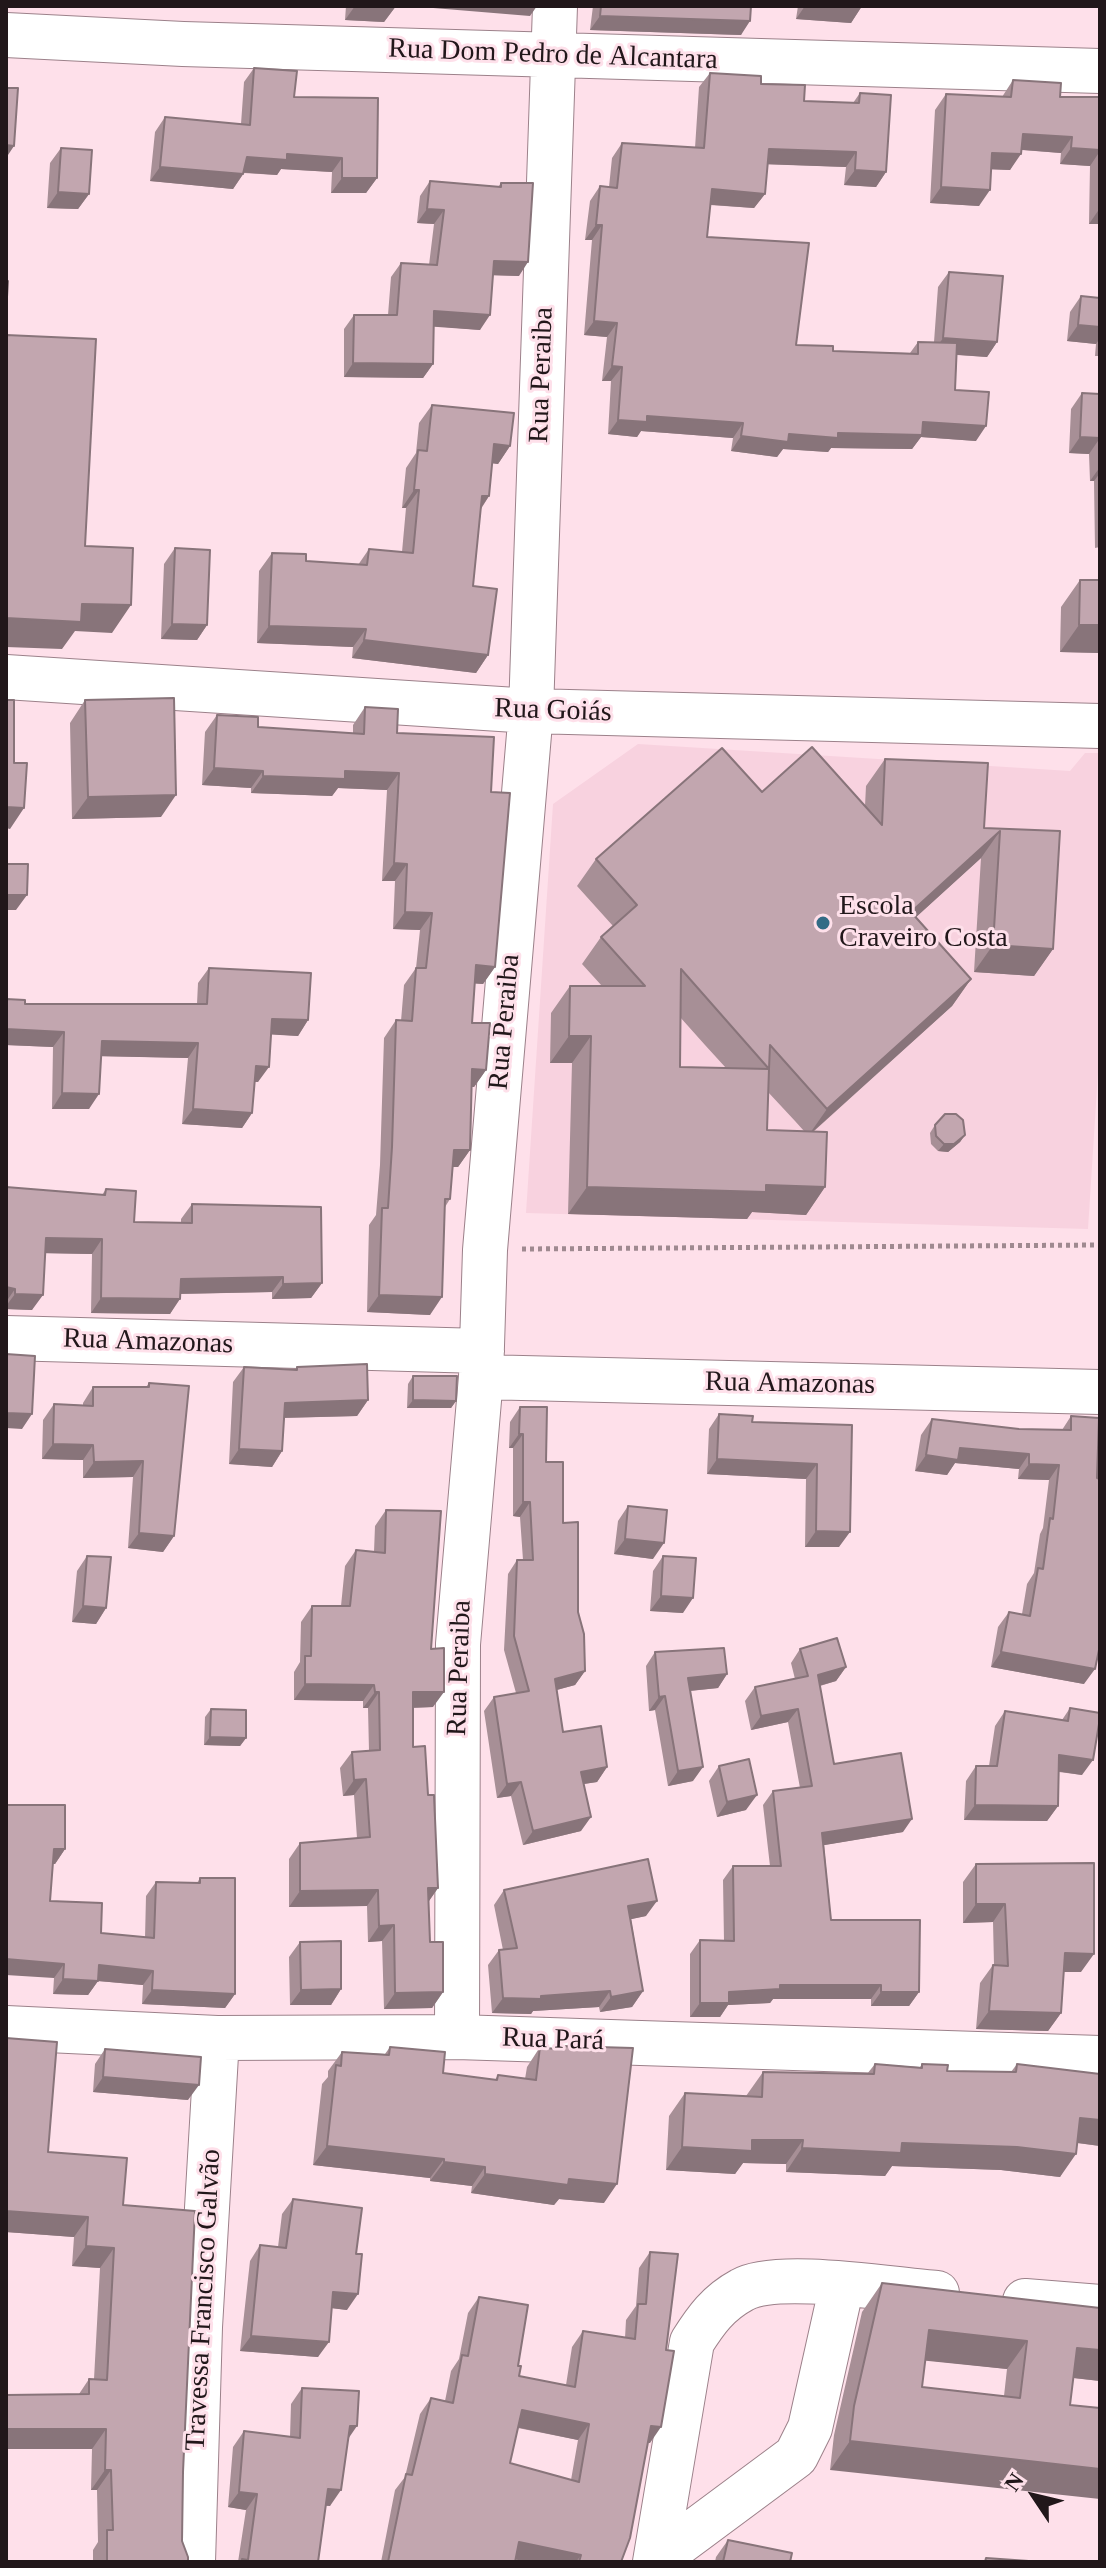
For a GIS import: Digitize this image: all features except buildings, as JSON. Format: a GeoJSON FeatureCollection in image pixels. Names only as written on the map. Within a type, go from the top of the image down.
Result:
{"type":"FeatureCollection","features":[{"type":"Feature","properties":{"kind":"street","name":"Rua Peraiba"},"geometry":{"type":"LineString","coordinates":[[457,2037],[458,1644],[481,1364],[485,1250],[531,711],[555,6]]}},
{"type":"Feature","properties":{"kind":"street","name":"Rua Dom Pedro de Alcantara"},"geometry":{"type":"LineString","coordinates":[[6,35],[553,56],[1100,71]]}},
{"type":"Feature","properties":{"kind":"street","name":"Rua Goiás"},"geometry":{"type":"LineString","coordinates":[[6,677],[531,711],[1100,726]]}},
{"type":"Feature","properties":{"kind":"street","name":"Rua Amazonas"},"geometry":{"type":"LineString","coordinates":[[6,1338],[481,1364],[1100,1392]]}},
{"type":"Feature","properties":{"kind":"street","name":"Rua Pará"},"geometry":{"type":"LineString","coordinates":[[6,2028],[217,2038],[457,2037],[1100,2058]]}},
{"type":"Feature","properties":{"kind":"street","name":"Travessa Francisco Galvão"},"geometry":{"type":"LineString","coordinates":[[193,2562],[200,2327],[217,2038]]}},
{"type":"Feature","properties":{"kind":"street"},"geometry":{"type":"LineString","coordinates":[[656,2561],[692,2342],[710,2312],[745,2288],[793,2281],[1100,2307]]}},
{"type":"Feature","properties":{"kind":"street"},"geometry":{"type":"LineString","coordinates":[[656,2561],[796,2456],[810,2428],[842,2285]]}},
{"type":"Feature","properties":{"kind":"path"},"geometry":{"type":"LineString","coordinates":[[485,1250],[1100,1245]]}},
{"type":"Feature","properties":{"kind":"shaded area","name":"Escola Craveiro Costa"},"geometry":{"type":"Polygon","coordinates":[[[638,744],[1070,771],[1085,753],[1100,753],[1100,1041],[1088,1229],[526,1213],[553,804],[638,744]]]}},
{"type":"Feature","properties":{"kind":"place","name":"Escola Craveiro Costa"},"geometry":{"type":"Point","coordinates":[823,923]}}]}
